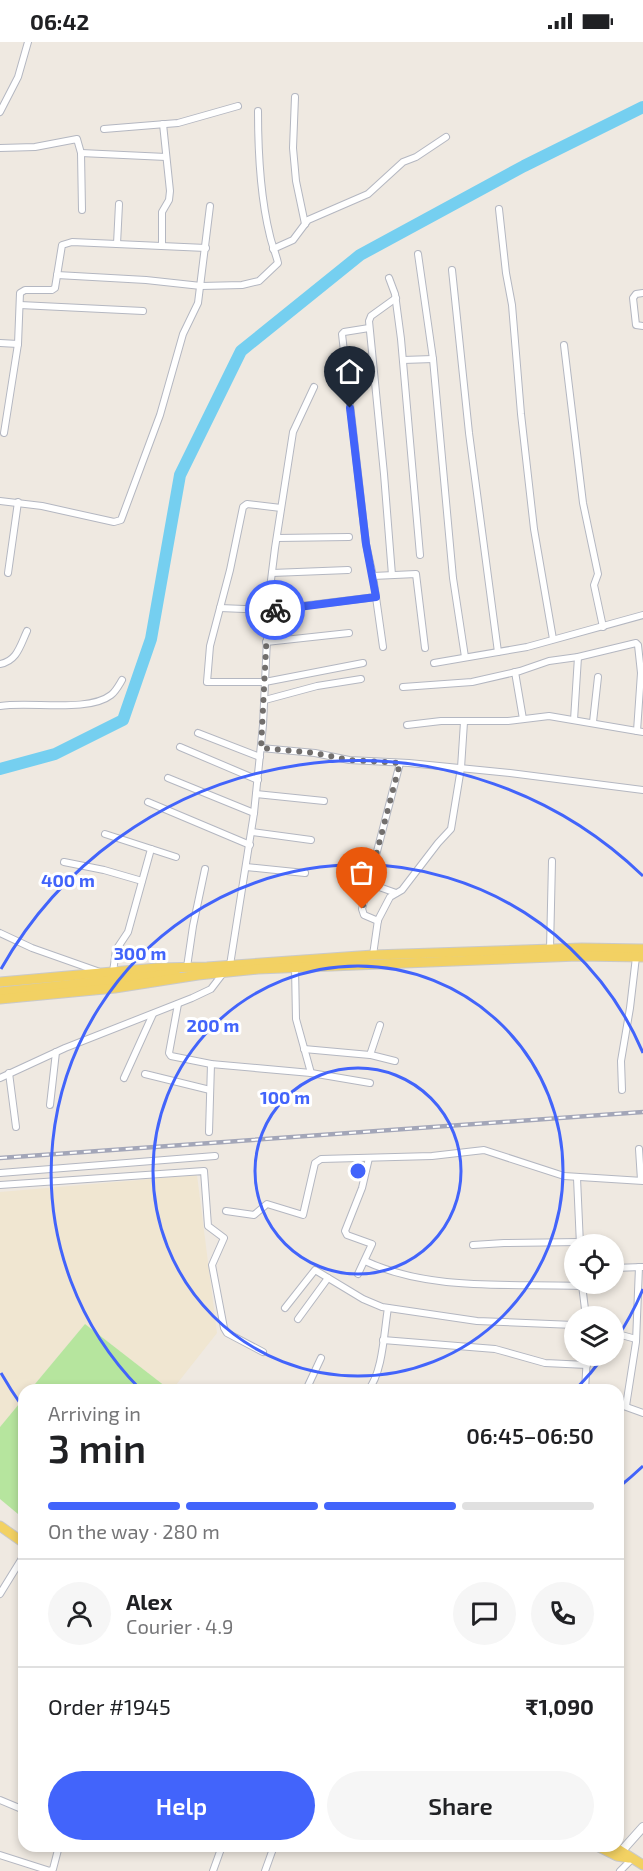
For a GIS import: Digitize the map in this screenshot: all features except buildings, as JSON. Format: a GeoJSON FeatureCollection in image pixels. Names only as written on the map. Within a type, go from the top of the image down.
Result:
{"type":"FeatureCollection","features":[{"type":"Feature","properties":{"kind":"main road"},"geometry":{"type":"LineString","coordinates":[[0,999],[115,988],[227,969],[373,955],[550,949],[643,949]]}},
{"type":"Feature","properties":{"kind":"main road"},"geometry":{"type":"LineString","coordinates":[[0,982],[184,967],[295,968],[556,957],[639,957]]}},
{"type":"Feature","properties":{"kind":"main road"},"geometry":{"type":"LineString","coordinates":[[0,992],[171,974],[184,967]]}},
{"type":"Feature","properties":{"kind":"main road"},"geometry":{"type":"LineString","coordinates":[[171,974],[182,978]]}},
{"type":"Feature","properties":{"kind":"main road"},"geometry":{"type":"LineString","coordinates":[[1,1527],[18,1539]]}},
{"type":"Feature","properties":{"kind":"main road"},"geometry":{"type":"LineString","coordinates":[[619,1852],[643,1865]]}},
{"type":"Feature","properties":{"kind":"street"},"geometry":{"type":"LineString","coordinates":[[0,112],[18,77],[28,42]]}},
{"type":"Feature","properties":{"kind":"street"},"geometry":{"type":"LineString","coordinates":[[295,97],[294,156],[305,224]]}},
{"type":"Feature","properties":{"kind":"street"},"geometry":{"type":"LineString","coordinates":[[104,129],[189,120],[238,106]]}},
{"type":"Feature","properties":{"kind":"street"},"geometry":{"type":"LineString","coordinates":[[57,275],[201,286],[242,285],[259,281],[278,264],[267,226],[260,170],[258,111]]}},
{"type":"Feature","properties":{"kind":"street"},"geometry":{"type":"LineString","coordinates":[[162,246],[162,212],[170,196],[163,124]]}},
{"type":"Feature","properties":{"kind":"street"},"geometry":{"type":"LineString","coordinates":[[273,249],[293,240],[310,219],[368,194],[403,162],[416,157],[446,137]]}},
{"type":"Feature","properties":{"kind":"street"},"geometry":{"type":"LineString","coordinates":[[0,148],[35,147],[74,138],[80,142],[82,210]]}},
{"type":"Feature","properties":{"kind":"street"},"geometry":{"type":"LineString","coordinates":[[81,153],[166,157]]}},
{"type":"Feature","properties":{"kind":"street"},"geometry":{"type":"LineString","coordinates":[[117,244],[119,204]]}},
{"type":"Feature","properties":{"kind":"street"},"geometry":{"type":"LineString","coordinates":[[0,501],[42,506],[114,522],[121,520],[160,415],[181,338],[198,303],[210,206]]}},
{"type":"Feature","properties":{"kind":"street"},"geometry":{"type":"LineString","coordinates":[[499,209],[512,305],[534,529],[553,639]]}},
{"type":"Feature","properties":{"kind":"street"},"geometry":{"type":"LineString","coordinates":[[4,433],[18,344],[22,290],[54,289],[61,248],[64,244],[72,242],[206,248]]}},
{"type":"Feature","properties":{"kind":"street"},"geometry":{"type":"LineString","coordinates":[[418,254],[433,359],[453,579],[465,657]]}},
{"type":"Feature","properties":{"kind":"street"},"geometry":{"type":"LineString","coordinates":[[452,270],[469,434],[498,652]]}},
{"type":"Feature","properties":{"kind":"street"},"geometry":{"type":"LineString","coordinates":[[389,278],[396,298],[403,360],[420,555]]}},
{"type":"Feature","properties":{"kind":"street"},"geometry":{"type":"LineString","coordinates":[[643,293],[633,297],[636,325],[643,326]]}},
{"type":"Feature","properties":{"kind":"street"},"geometry":{"type":"LineString","coordinates":[[392,575],[369,328],[370,318],[396,298]]}},
{"type":"Feature","properties":{"kind":"street"},"geometry":{"type":"LineString","coordinates":[[20,305],[143,311]]}},
{"type":"Feature","properties":{"kind":"street"},"geometry":{"type":"LineString","coordinates":[[369,328],[342,334],[364,532],[383,647]]}},
{"type":"Feature","properties":{"kind":"street"},"geometry":{"type":"LineString","coordinates":[[0,343],[18,344]]}},
{"type":"Feature","properties":{"kind":"street"},"geometry":{"type":"LineString","coordinates":[[564,345],[583,503],[598,574],[594,585],[603,627]]}},
{"type":"Feature","properties":{"kind":"street"},"geometry":{"type":"LineString","coordinates":[[403,360],[433,359]]}},
{"type":"Feature","properties":{"kind":"street"},"geometry":{"type":"LineString","coordinates":[[0,1078],[56,1052],[211,989],[227,969],[252,832],[265,700],[268,610],[281,508],[293,432],[314,387]]}},
{"type":"Feature","properties":{"kind":"street"},"geometry":{"type":"LineString","coordinates":[[8,573],[18,502]]}},
{"type":"Feature","properties":{"kind":"street"},"geometry":{"type":"LineString","coordinates":[[281,508],[247,504],[243,506],[210,646],[207,682],[265,682],[363,663]]}},
{"type":"Feature","properties":{"kind":"street"},"geometry":{"type":"LineString","coordinates":[[277,538],[349,537]]}},
{"type":"Feature","properties":{"kind":"street"},"geometry":{"type":"LineString","coordinates":[[272,573],[348,570]]}},
{"type":"Feature","properties":{"kind":"street"},"geometry":{"type":"LineString","coordinates":[[373,576],[416,574],[425,648]]}},
{"type":"Feature","properties":{"kind":"street"},"geometry":{"type":"LineString","coordinates":[[220,608],[268,610],[376,597]]}},
{"type":"Feature","properties":{"kind":"street"},"geometry":{"type":"LineString","coordinates":[[434,663],[527,647],[643,615]]}},
{"type":"Feature","properties":{"kind":"street"},"geometry":{"type":"LineString","coordinates":[[0,664],[10,662],[16,656],[27,631]]}},
{"type":"Feature","properties":{"kind":"street"},"geometry":{"type":"LineString","coordinates":[[266,642],[349,633]]}},
{"type":"Feature","properties":{"kind":"street"},"geometry":{"type":"LineString","coordinates":[[403,687],[464,684],[549,661],[578,657],[637,643],[641,675],[640,731],[542,716],[407,725]]}},
{"type":"Feature","properties":{"kind":"street"},"geometry":{"type":"LineString","coordinates":[[574,720],[578,657]]}},
{"type":"Feature","properties":{"kind":"street"},"geometry":{"type":"LineString","coordinates":[[515,672],[523,719]]}},
{"type":"Feature","properties":{"kind":"street"},"geometry":{"type":"LineString","coordinates":[[593,722],[598,677]]}},
{"type":"Feature","properties":{"kind":"street"},"geometry":{"type":"LineString","coordinates":[[265,700],[317,686],[361,679]]}},
{"type":"Feature","properties":{"kind":"street"},"geometry":{"type":"LineString","coordinates":[[0,706],[89,703],[111,695],[122,680]]}},
{"type":"Feature","properties":{"kind":"street"},"geometry":{"type":"LineString","coordinates":[[373,955],[378,921],[390,897],[405,887],[438,843],[452,829],[461,768],[464,722]]}},
{"type":"Feature","properties":{"kind":"street"},"geometry":{"type":"LineString","coordinates":[[198,733],[260,757]]}},
{"type":"Feature","properties":{"kind":"street"},"geometry":{"type":"LineString","coordinates":[[180,747],[258,780]]}},
{"type":"Feature","properties":{"kind":"street"},"geometry":{"type":"LineString","coordinates":[[261,748],[315,753],[349,760],[461,768],[643,790]]}},
{"type":"Feature","properties":{"kind":"street"},"geometry":{"type":"LineString","coordinates":[[378,921],[362,913],[400,763]]}},
{"type":"Feature","properties":{"kind":"street"},"geometry":{"type":"LineString","coordinates":[[168,778],[254,813]]}},
{"type":"Feature","properties":{"kind":"street"},"geometry":{"type":"LineString","coordinates":[[256,794],[324,801]]}},
{"type":"Feature","properties":{"kind":"street"},"geometry":{"type":"LineString","coordinates":[[148,802],[250,845]]}},
{"type":"Feature","properties":{"kind":"street"},"geometry":{"type":"LineString","coordinates":[[252,832],[310,840]]}},
{"type":"Feature","properties":{"kind":"street"},"geometry":{"type":"LineString","coordinates":[[105,834],[176,857]]}},
{"type":"Feature","properties":{"kind":"street"},"geometry":{"type":"LineString","coordinates":[[113,972],[116,950],[128,932],[151,849]]}},
{"type":"Feature","properties":{"kind":"street"},"geometry":{"type":"LineString","coordinates":[[550,949],[552,861]]}},
{"type":"Feature","properties":{"kind":"street"},"geometry":{"type":"LineString","coordinates":[[64,862],[142,881]]}},
{"type":"Feature","properties":{"kind":"street"},"geometry":{"type":"LineString","coordinates":[[246,867],[305,873]]}},
{"type":"Feature","properties":{"kind":"street"},"geometry":{"type":"LineString","coordinates":[[184,967],[205,869]]}},
{"type":"Feature","properties":{"kind":"street"},"geometry":{"type":"LineString","coordinates":[[368,883],[396,893]]}},
{"type":"Feature","properties":{"kind":"street"},"geometry":{"type":"LineString","coordinates":[[0,933],[32,948],[101,973]]}},
{"type":"Feature","properties":{"kind":"street"},"geometry":{"type":"LineString","coordinates":[[622,1090],[621,1061],[639,957]]}},
{"type":"Feature","properties":{"kind":"street"},"geometry":{"type":"LineString","coordinates":[[295,968],[296,1018],[311,1073]]}},
{"type":"Feature","properties":{"kind":"street"},"geometry":{"type":"LineString","coordinates":[[178,1004],[169,1054],[211,1064],[311,1073],[370,1083]]}},
{"type":"Feature","properties":{"kind":"street"},"geometry":{"type":"LineString","coordinates":[[124,1078],[153,1014]]}},
{"type":"Feature","properties":{"kind":"street"},"geometry":{"type":"LineString","coordinates":[[370,1055],[380,1025]]}},
{"type":"Feature","properties":{"kind":"street"},"geometry":{"type":"LineString","coordinates":[[304,1049],[370,1055],[395,1061]]}},
{"type":"Feature","properties":{"kind":"street"},"geometry":{"type":"LineString","coordinates":[[50,1105],[56,1052]]}},
{"type":"Feature","properties":{"kind":"street"},"geometry":{"type":"LineString","coordinates":[[209,1132],[211,1064]]}},
{"type":"Feature","properties":{"kind":"street"},"geometry":{"type":"LineString","coordinates":[[9,1073],[16,1127]]}},
{"type":"Feature","properties":{"kind":"street"},"geometry":{"type":"LineString","coordinates":[[145,1074],[210,1090]]}},
{"type":"Feature","properties":{"kind":"street"},"geometry":{"type":"LineString","coordinates":[[226,1211],[254,1215],[267,1204],[303,1215],[317,1160],[432,1156],[484,1150],[552,1174],[577,1178],[642,1181],[639,1149]]}},
{"type":"Feature","properties":{"kind":"street"},"geometry":{"type":"LineString","coordinates":[[0,1173],[215,1156]]}},
{"type":"Feature","properties":{"kind":"street"},"geometry":{"type":"LineString","coordinates":[[358,1274],[372,1243],[347,1235],[345,1231],[362,1188],[369,1158]]}},
{"type":"Feature","properties":{"kind":"street"},"geometry":{"type":"LineString","coordinates":[[0,1185],[204,1171],[208,1226],[224,1238],[212,1264],[224,1328],[227,1333],[263,1352]]}},
{"type":"Feature","properties":{"kind":"street"},"geometry":{"type":"LineString","coordinates":[[577,1178],[580,1234]]}},
{"type":"Feature","properties":{"kind":"street"},"geometry":{"type":"LineString","coordinates":[[473,1245],[564,1244]]}},
{"type":"Feature","properties":{"kind":"street"},"geometry":{"type":"LineString","coordinates":[[365,1261],[402,1275],[437,1280],[564,1284]]}},
{"type":"Feature","properties":{"kind":"street"},"geometry":{"type":"LineString","coordinates":[[624,1268],[641,1267],[636,1339],[626,1406],[643,1413]]}},
{"type":"Feature","properties":{"kind":"street"},"geometry":{"type":"LineString","coordinates":[[285,1308],[313,1272],[317,1271],[363,1299],[388,1308],[477,1321],[564,1325]]}},
{"type":"Feature","properties":{"kind":"street"},"geometry":{"type":"LineString","coordinates":[[298,1318],[328,1278]]}},
{"type":"Feature","properties":{"kind":"street"},"geometry":{"type":"LineString","coordinates":[[372,1384],[376,1378],[388,1308]]}},
{"type":"Feature","properties":{"kind":"street"},"geometry":{"type":"LineString","coordinates":[[624,1336],[636,1339]]}},
{"type":"Feature","properties":{"kind":"street"},"geometry":{"type":"LineString","coordinates":[[383,1340],[495,1349],[545,1363],[564,1364]]}},
{"type":"Feature","properties":{"kind":"street"},"geometry":{"type":"LineString","coordinates":[[309,1384],[321,1358]]}},
{"type":"Feature","properties":{"kind":"street"},"geometry":{"type":"LineString","coordinates":[[585,1384],[587,1366]]}},
{"type":"Feature","properties":{"kind":"street"},"geometry":{"type":"LineString","coordinates":[[0,1594],[18,1565]]}},
{"type":"Feature","properties":{"kind":"street"},"geometry":{"type":"LineString","coordinates":[[0,1800],[18,1808]]}},
{"type":"Feature","properties":{"kind":"street"},"geometry":{"type":"LineString","coordinates":[[624,1845],[643,1827]]}},
{"type":"Feature","properties":{"kind":"street"},"geometry":{"type":"LineString","coordinates":[[0,1855],[50,1871],[53,1869],[57,1852]]}},
{"type":"Feature","properties":{"kind":"street"},"geometry":{"type":"LineString","coordinates":[[213,1871],[220,1852]]}},
{"type":"Feature","properties":{"kind":"street"},"geometry":{"type":"LineString","coordinates":[[265,1871],[272,1852]]}},
{"type":"Feature","properties":{"kind":"street"},"geometry":{"type":"LineString","coordinates":[[620,1871],[631,1858]]}},
{"type":"Feature","properties":{"kind":"shaded area"},"geometry":{"type":"Polygon","coordinates":[[[197,1175],[217,1333],[177,1384],[162,1384],[85,1324],[35,1384],[18,1384],[18,1405],[0,1427],[0,1192],[197,1175]]]}},
{"type":"Feature","properties":{"kind":"green space"},"geometry":{"type":"Polygon","coordinates":[[[85,1324],[162,1384],[35,1384],[85,1324]]]}},
{"type":"Feature","properties":{"kind":"green space"},"geometry":{"type":"Polygon","coordinates":[[[18,1405],[18,1514],[0,1499],[0,1427],[18,1405]]]}},
{"type":"Feature","properties":{"kind":"waterway"},"geometry":{"type":"LineString","coordinates":[[0,769],[55,754],[123,720],[151,639],[180,475],[241,351],[360,255],[524,166],[643,107]]}},
{"type":"Feature","properties":{"kind":"railway"},"geometry":{"type":"LineString","coordinates":[[0,1158],[643,1112]]}},
{"type":"Feature","properties":{"kind":"way so far"},"geometry":{"type":"LineString","coordinates":[[275,610],[268,610],[261,748],[315,753],[349,760],[400,763],[362,909]]}},
{"type":"Feature","properties":{"kind":"route"},"geometry":{"type":"LineString","coordinates":[[275,610],[376,597],[369,566],[350,408]]}}]}
